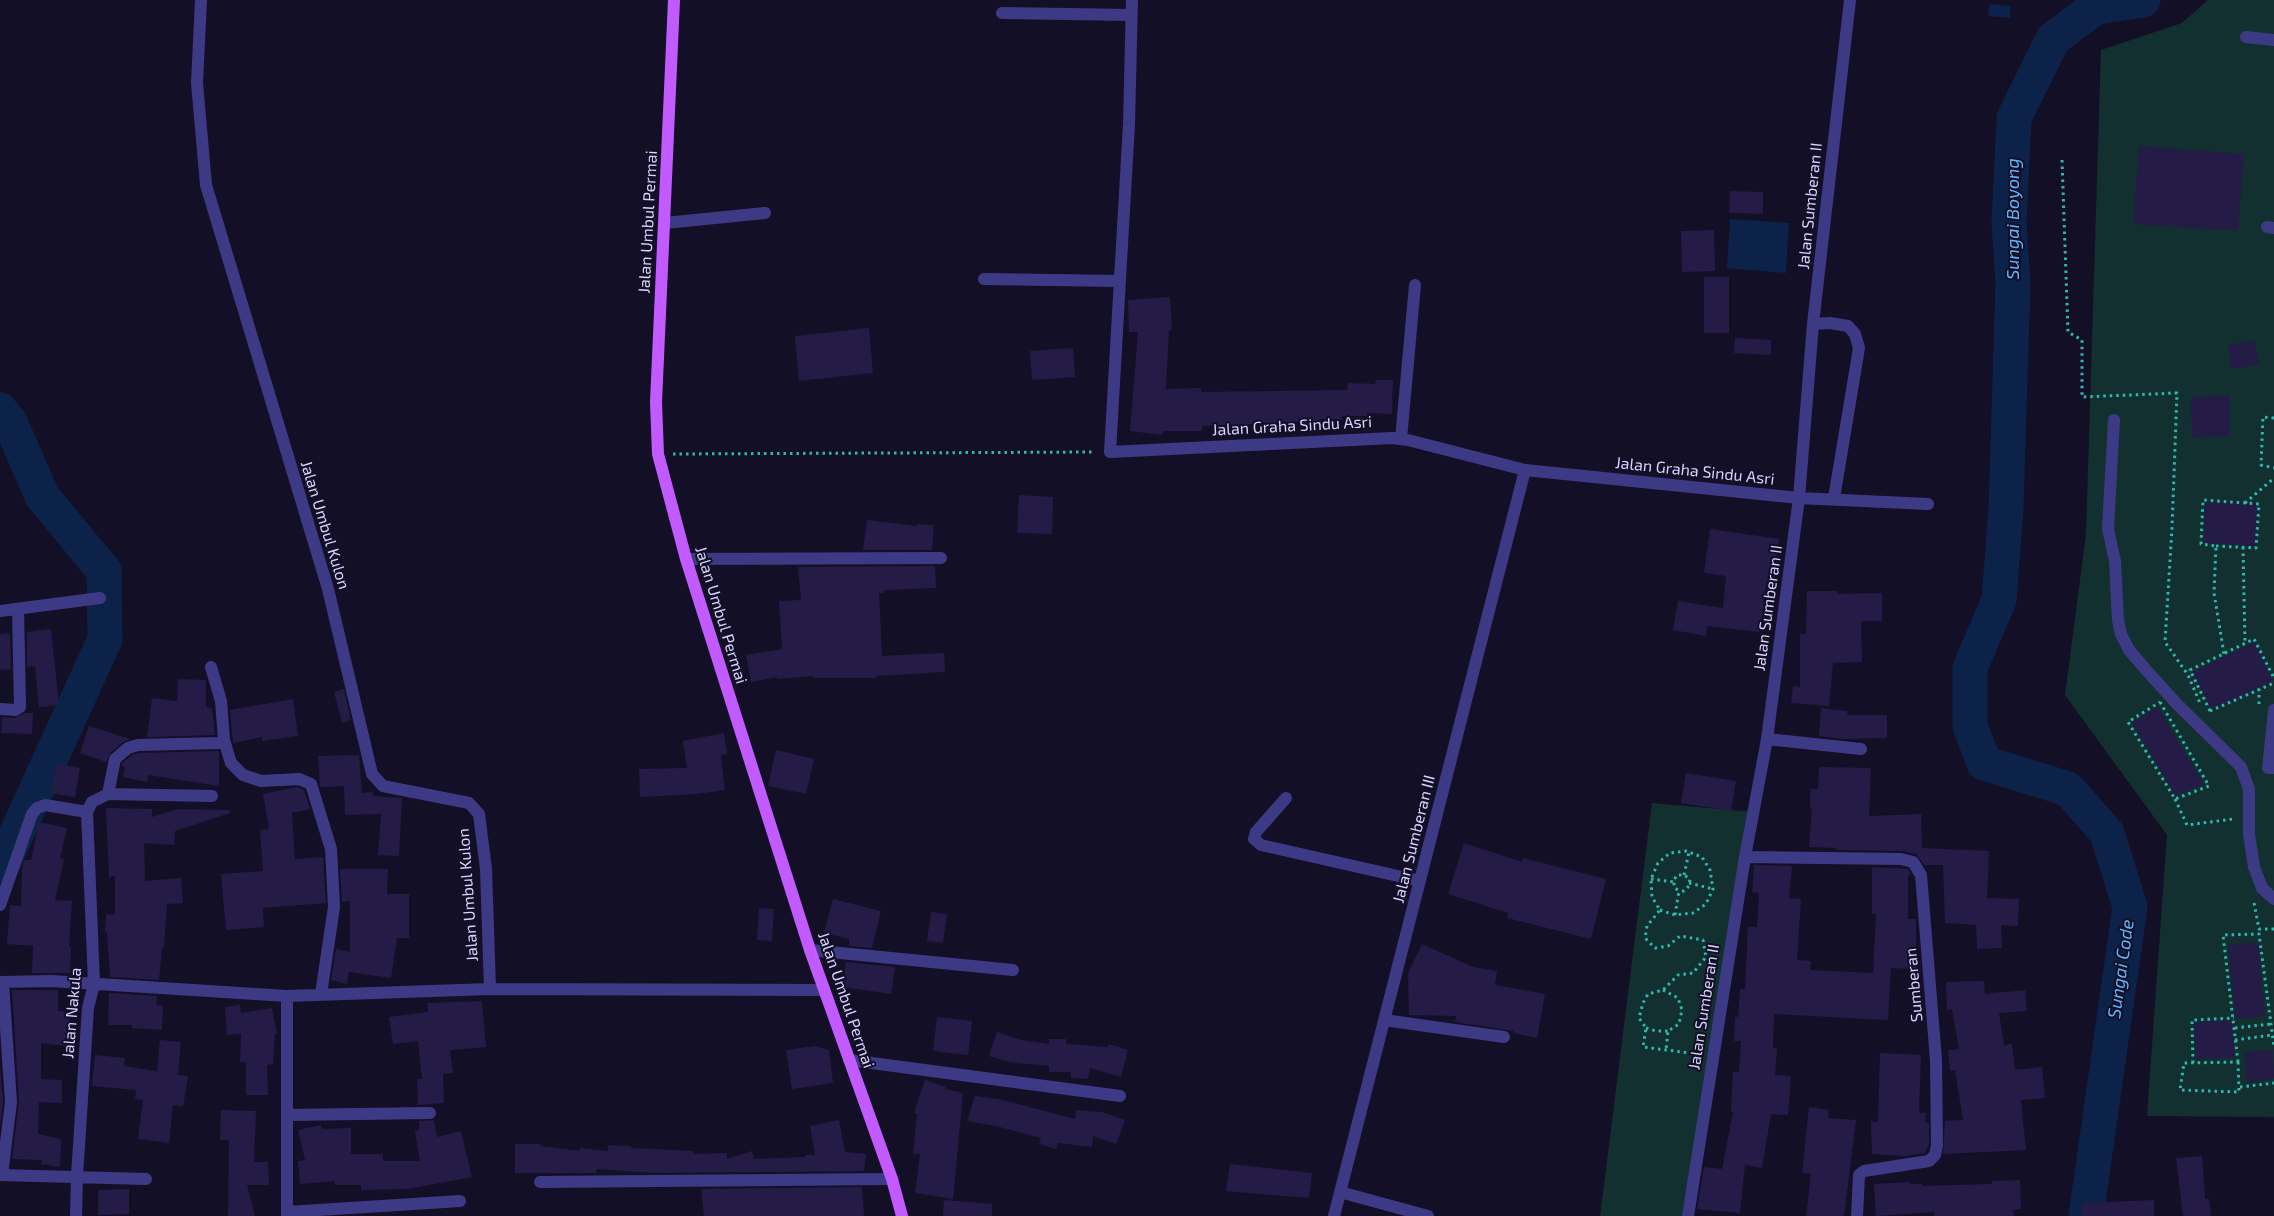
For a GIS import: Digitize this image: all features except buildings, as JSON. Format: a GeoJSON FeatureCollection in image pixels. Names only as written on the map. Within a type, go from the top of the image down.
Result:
{"type":"FeatureCollection","features":[{"type":"Feature","properties":{"kind":"main road","name":"Jalan Umbul Permai"},"geometry":{"type":"LineString","coordinates":[[674,0],[656,402],[658,454],[686,559],[810,950],[892,1179],[902,1216]]}},
{"type":"Feature","properties":{"kind":"street","name":"Jalan Umbul Kulon"},"geometry":{"type":"LineString","coordinates":[[201,0],[197,83],[206,185],[328,589],[372,774],[384,786],[469,804],[479,814],[486,869],[490,989]]}},
{"type":"Feature","properties":{"kind":"street"},"geometry":{"type":"LineString","coordinates":[[1110,452],[1129,124],[1132,0]]}},
{"type":"Feature","properties":{"kind":"street","name":"Jalan Sumberan II"},"geometry":{"type":"LineString","coordinates":[[1688,1216],[1745,857],[1767,739],[1799,498],[1813,324],[1850,0]]}},
{"type":"Feature","properties":{"kind":"street"},"geometry":{"type":"LineString","coordinates":[[1002,13],[1131,15]]}},
{"type":"Feature","properties":{"kind":"street"},"geometry":{"type":"LineString","coordinates":[[2246,37],[2274,40]]}},
{"type":"Feature","properties":{"kind":"street"},"geometry":{"type":"LineString","coordinates":[[665,223],[765,213]]}},
{"type":"Feature","properties":{"kind":"street"},"geometry":{"type":"LineString","coordinates":[[984,279],[1120,281]]}},
{"type":"Feature","properties":{"kind":"street"},"geometry":{"type":"LineString","coordinates":[[1401,439],[1415,285]]}},
{"type":"Feature","properties":{"kind":"street"},"geometry":{"type":"LineString","coordinates":[[1813,324],[1830,323],[1848,326],[1855,334],[1860,348],[1834,498]]}},
{"type":"Feature","properties":{"kind":"street"},"geometry":{"type":"LineString","coordinates":[[2114,420],[2108,529],[2115,561],[2118,620],[2121,634],[2129,650],[2177,704],[2242,766],[2249,788],[2249,834],[2254,867],[2262,888],[2274,899]]}},
{"type":"Feature","properties":{"kind":"street","name":"Jalan Graha Sindu Asri"},"geometry":{"type":"LineString","coordinates":[[1110,452],[1380,437],[1401,439],[1525,470],[1799,498],[1834,498],[1928,504]]}},
{"type":"Feature","properties":{"kind":"street","name":"Jalan Sumberan III"},"geometry":{"type":"LineString","coordinates":[[1334,1216],[1525,470]]}},
{"type":"Feature","properties":{"kind":"street"},"geometry":{"type":"LineString","coordinates":[[686,559],[941,558]]}},
{"type":"Feature","properties":{"kind":"street"},"geometry":{"type":"LineString","coordinates":[[0,611],[100,598]]}},
{"type":"Feature","properties":{"kind":"street"},"geometry":{"type":"LineString","coordinates":[[0,709],[15,710],[20,707],[18,609]]}},
{"type":"Feature","properties":{"kind":"street"},"geometry":{"type":"LineString","coordinates":[[211,667],[221,701],[224,740],[231,763],[242,775],[261,781],[299,779],[311,784],[331,849],[334,907],[321,994]]}},
{"type":"Feature","properties":{"kind":"street"},"geometry":{"type":"LineString","coordinates":[[2274,710],[2268,768],[2274,768]]}},
{"type":"Feature","properties":{"kind":"street"},"geometry":{"type":"LineString","coordinates":[[1767,739],[1861,749]]}},
{"type":"Feature","properties":{"kind":"street"},"geometry":{"type":"LineString","coordinates":[[108,794],[115,759],[121,752],[133,746],[220,743],[224,740]]}},
{"type":"Feature","properties":{"kind":"street"},"geometry":{"type":"LineString","coordinates":[[0,905],[32,814],[37,808],[45,805],[87,812],[92,802],[108,794],[212,796]]}},
{"type":"Feature","properties":{"kind":"street"},"geometry":{"type":"LineString","coordinates":[[1286,798],[1256,832],[1254,839],[1261,845],[1420,881]]}},
{"type":"Feature","properties":{"kind":"street","name":"Jalan Nakula"},"geometry":{"type":"LineString","coordinates":[[76,1216],[88,1008],[94,984],[87,812]]}},
{"type":"Feature","properties":{"kind":"street","name":"Sumberan"},"geometry":{"type":"LineString","coordinates":[[1745,857],[1901,859],[1913,862],[1921,875],[1936,1060],[1937,1145],[1935,1155],[1929,1161],[1864,1172],[1860,1175],[1857,1216]]}},
{"type":"Feature","properties":{"kind":"street"},"geometry":{"type":"LineString","coordinates":[[810,950],[1013,970]]}},
{"type":"Feature","properties":{"kind":"street"},"geometry":{"type":"LineString","coordinates":[[146,1179],[1,1175],[11,1102],[2,982],[51,981],[287,996],[490,989],[824,990]]}},
{"type":"Feature","properties":{"kind":"street"},"geometry":{"type":"LineString","coordinates":[[287,996],[287,1214],[460,1201]]}},
{"type":"Feature","properties":{"kind":"street"},"geometry":{"type":"LineString","coordinates":[[1384,1020],[1504,1037]]}},
{"type":"Feature","properties":{"kind":"street"},"geometry":{"type":"LineString","coordinates":[[849,1060],[1120,1096]]}},
{"type":"Feature","properties":{"kind":"street"},"geometry":{"type":"LineString","coordinates":[[287,1115],[430,1113]]}},
{"type":"Feature","properties":{"kind":"street"},"geometry":{"type":"LineString","coordinates":[[540,1182],[892,1179]]}},
{"type":"Feature","properties":{"kind":"street"},"geometry":{"type":"LineString","coordinates":[[1340,1192],[1428,1216]]}},
{"type":"Feature","properties":{"kind":"path"},"geometry":{"type":"LineString","coordinates":[[2062,160],[2068,332],[2082,340],[2082,397],[2177,393],[2165,642],[2188,675],[2202,708],[2212,717]]}},
{"type":"Feature","properties":{"kind":"path"},"geometry":{"type":"LineString","coordinates":[[2274,418],[2263,417],[2261,465],[2274,468]]}},
{"type":"Feature","properties":{"kind":"path"},"geometry":{"type":"LineString","coordinates":[[658,454],[1110,452]]}},
{"type":"Feature","properties":{"kind":"path"},"geometry":{"type":"LineString","coordinates":[[2245,503],[2274,478]]}},
{"type":"Feature","properties":{"kind":"path"},"geometry":{"type":"LineString","coordinates":[[2203,500],[2260,504],[2256,548],[2216,546],[2201,544],[2203,500]]}},
{"type":"Feature","properties":{"kind":"path"},"geometry":{"type":"LineString","coordinates":[[2216,546],[2214,593],[2224,654]]}},
{"type":"Feature","properties":{"kind":"path"},"geometry":{"type":"LineString","coordinates":[[2243,547],[2245,643]]}},
{"type":"Feature","properties":{"kind":"path"},"geometry":{"type":"LineString","coordinates":[[2274,678],[2254,639],[2190,670],[2210,711],[2274,683]]}},
{"type":"Feature","properties":{"kind":"path"},"geometry":{"type":"LineString","coordinates":[[2175,799],[2209,786],[2160,702],[2128,722],[2175,799],[2187,825],[2238,818]]}},
{"type":"Feature","properties":{"kind":"path"},"geometry":{"type":"LineString","coordinates":[[1670,852],[1689,852],[1702,857],[1710,870],[1714,889],[1706,904],[1693,913],[1675,915],[1660,910],[1652,897],[1651,879],[1658,863],[1670,852]]}},
{"type":"Feature","properties":{"kind":"path"},"geometry":{"type":"LineString","coordinates":[[1684,875],[1689,852]]}},
{"type":"Feature","properties":{"kind":"path"},"geometry":{"type":"LineString","coordinates":[[1677,875],[1684,875],[1690,879],[1684,891],[1680,891],[1674,887],[1674,882],[1677,875]]}},
{"type":"Feature","properties":{"kind":"path"},"geometry":{"type":"LineString","coordinates":[[1651,879],[1674,882]]}},
{"type":"Feature","properties":{"kind":"path"},"geometry":{"type":"LineString","coordinates":[[1689,883],[1714,889]]}},
{"type":"Feature","properties":{"kind":"path"},"geometry":{"type":"LineString","coordinates":[[1675,915],[1680,891]]}},
{"type":"Feature","properties":{"kind":"path"},"geometry":{"type":"LineString","coordinates":[[1660,910],[1647,926],[1645,938],[1655,948],[1668,946],[1680,936],[1703,940],[1706,957],[1693,973],[1678,976],[1663,990],[1648,994],[1643,1003],[1639,1018],[1646,1028],[1656,1031],[1668,1031],[1679,1024],[1682,1010],[1678,998],[1663,990]]}},
{"type":"Feature","properties":{"kind":"path"},"geometry":{"type":"LineString","coordinates":[[2258,929],[2274,1046]]}},
{"type":"Feature","properties":{"kind":"path"},"geometry":{"type":"LineString","coordinates":[[2238,1062],[2184,1063],[2180,1090],[2239,1092],[2240,1087],[2238,1062],[2235,1040],[2234,1018],[2223,935],[2258,934]]}},
{"type":"Feature","properties":{"kind":"path"},"geometry":{"type":"LineString","coordinates":[[2193,1063],[2192,1020],[2234,1018]]}},
{"type":"Feature","properties":{"kind":"path"},"geometry":{"type":"LineString","coordinates":[[2235,1028],[2271,1024]]}},
{"type":"Feature","properties":{"kind":"path"},"geometry":{"type":"LineString","coordinates":[[1646,1028],[1643,1048],[1713,1056]]}},
{"type":"Feature","properties":{"kind":"path"},"geometry":{"type":"LineString","coordinates":[[1666,1050],[1668,1031]]}},
{"type":"Feature","properties":{"kind":"path"},"geometry":{"type":"LineString","coordinates":[[2235,1040],[2272,1035]]}},
{"type":"Feature","properties":{"kind":"path"},"geometry":{"type":"LineString","coordinates":[[2240,1087],[2274,1084]]}},
{"type":"Feature","properties":{"kind":"green space"},"geometry":{"type":"Polygon","coordinates":[[[2208,0],[2274,0],[2274,1117],[2147,1116],[2167,835],[2065,695],[2086,534],[2101,50],[2182,23],[2208,0]]]}},
{"type":"Feature","properties":{"kind":"green space"},"geometry":{"type":"Polygon","coordinates":[[[1652,803],[1753,812],[1682,1216],[1600,1216],[1652,803]]]}},
{"type":"Feature","properties":{"kind":"water"},"geometry":{"type":"Polygon","coordinates":[[[1989,4],[2010,6],[2010,18],[1988,16],[1989,4]]]}},
{"type":"Feature","properties":{"kind":"water"},"geometry":{"type":"Polygon","coordinates":[[[1730,219],[1789,223],[1786,273],[1727,268],[1730,219]]]}},
{"type":"Feature","properties":{"kind":"waterway","name":"Sungai Code"},"geometry":{"type":"LineString","coordinates":[[2086,1216],[2130,907],[2107,833],[2068,789],[1984,763],[1970,726],[1970,668],[1999,600],[2006,508],[2013,283],[2009,223],[2014,118],[2053,39],[2096,7],[2143,0]]}},
{"type":"Feature","properties":{"kind":"waterway"},"geometry":{"type":"LineString","coordinates":[[0,410],[10,422],[42,496],[104,571],[105,639],[0,870]]}},
{"type":"Feature","properties":{"kind":"water label","name":"Sungai Boyong"},"geometry":{"type":"Point","coordinates":[2013,219]}}]}
